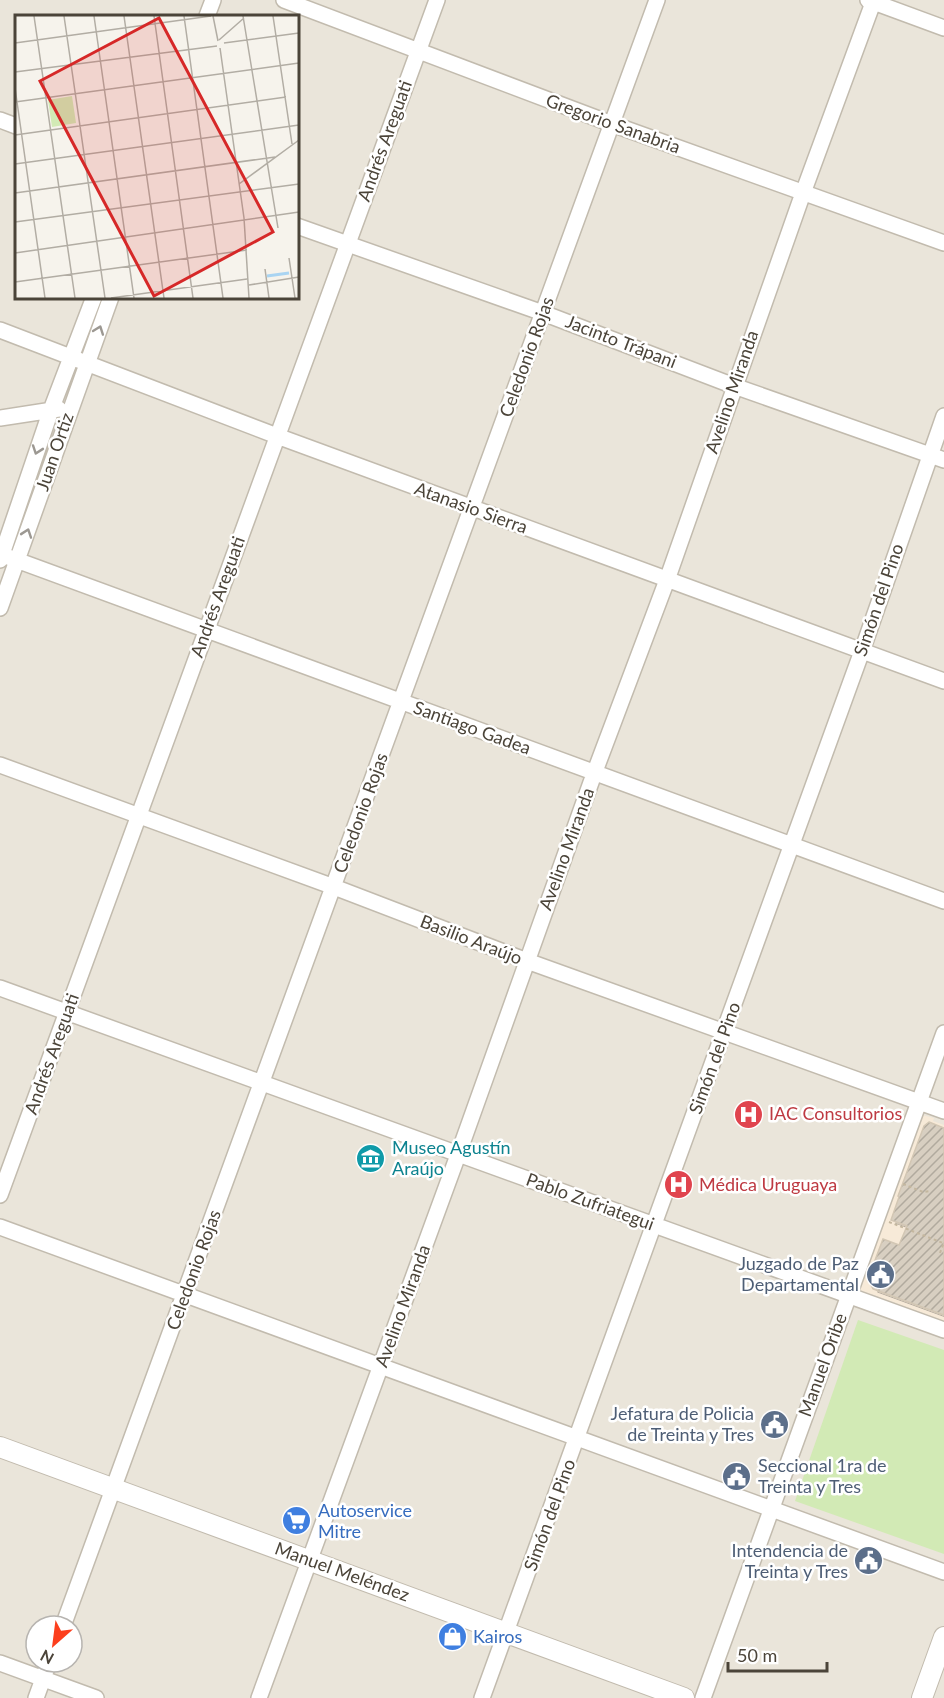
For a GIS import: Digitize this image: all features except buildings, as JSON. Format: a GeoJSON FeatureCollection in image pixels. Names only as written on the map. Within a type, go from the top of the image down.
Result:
{"type":"FeatureCollection","features":[{"type":"Feature","properties":{"kind":"street"},"geometry":{"type":"LineString","coordinates":[[207,15],[213,0]]}},
{"type":"Feature","properties":{"kind":"street","name":"Gregorio Sanabria"},"geometry":{"type":"LineString","coordinates":[[284,0],[612,124],[944,243]]}},
{"type":"Feature","properties":{"kind":"street","name":"Andrés Areguati"},"geometry":{"type":"LineString","coordinates":[[0,1195],[436,0]]}},
{"type":"Feature","properties":{"kind":"street","name":"Celedonio Rojas"},"geometry":{"type":"LineString","coordinates":[[67,1614],[657,0]]}},
{"type":"Feature","properties":{"kind":"street"},"geometry":{"type":"LineString","coordinates":[[872,1],[944,28]]}},
{"type":"Feature","properties":{"kind":"street","name":"Avelino Miranda"},"geometry":{"type":"LineString","coordinates":[[259,1698],[459,1155],[594,774],[667,580],[872,1]]}},
{"type":"Feature","properties":{"kind":"street"},"geometry":{"type":"LineString","coordinates":[[0,120],[15,126]]}},
{"type":"Feature","properties":{"kind":"street","name":"Jacinto Trápani"},"geometry":{"type":"LineString","coordinates":[[298,226],[543,313],[734,386],[937,458]]}},
{"type":"Feature","properties":{"kind":"street","name":"Juan Ortiz"},"geometry":{"type":"LineString","coordinates":[[1,556],[51,410],[94,298]]}},
{"type":"Feature","properties":{"kind":"street","name":"Juan Ortiz"},"geometry":{"type":"LineString","coordinates":[[0,608],[111,298]]}},
{"type":"Feature","properties":{"kind":"street","name":"Atanasio Sierra"},"geometry":{"type":"LineString","coordinates":[[0,330],[277,436],[944,681]]}},
{"type":"Feature","properties":{"kind":"street"},"geometry":{"type":"LineString","coordinates":[[0,418],[71,408]]}},
{"type":"Feature","properties":{"kind":"street","name":"Simón del Pino"},"geometry":{"type":"LineString","coordinates":[[482,1698],[862,651],[937,458],[944,416]]}},
{"type":"Feature","properties":{"kind":"street","name":"Santiago Gadea"},"geometry":{"type":"LineString","coordinates":[[1,556],[944,901]]}},
{"type":"Feature","properties":{"kind":"street","name":"Basilio Araújo"},"geometry":{"type":"LineString","coordinates":[[0,765],[527,961],[944,1111]]}},
{"type":"Feature","properties":{"kind":"street","name":"Pablo Zufriategui"},"geometry":{"type":"LineString","coordinates":[[0,988],[944,1330]]}},
{"type":"Feature","properties":{"kind":"street","name":"Manuel Oribe"},"geometry":{"type":"LineString","coordinates":[[703,1698],[944,1033]]}},
{"type":"Feature","properties":{"kind":"street"},"geometry":{"type":"LineString","coordinates":[[0,1227],[944,1572]]}},
{"type":"Feature","properties":{"kind":"street","name":"Manuel Meléndez"},"geometry":{"type":"LineString","coordinates":[[0,1447],[684,1698]]}},
{"type":"Feature","properties":{"kind":"street"},"geometry":{"type":"LineString","coordinates":[[922,1698],[944,1637]]}},
{"type":"Feature","properties":{"kind":"street"},"geometry":{"type":"LineString","coordinates":[[0,1663],[96,1698]]}},
{"type":"Feature","properties":{"kind":"street"},"geometry":{"type":"LineString","coordinates":[[36,1698],[45,1674]]}},
{"type":"Feature","properties":{"kind":"path"},"geometry":{"type":"LineString","coordinates":[[900,1184],[923,1192],[930,1191]]}},
{"type":"Feature","properties":{"kind":"path"},"geometry":{"type":"LineString","coordinates":[[886,1221],[944,1242],[940,1253]]}},
{"type":"Feature","properties":{"kind":"shaded area"},"geometry":{"type":"Polygon","coordinates":[[[0,0],[944,0],[944,1698],[0,1698],[0,0]]]}},
{"type":"Feature","properties":{"kind":"shaded area"},"geometry":{"type":"Polygon","coordinates":[[[922,1115],[934,1118],[933,1121],[944,1125],[944,1321],[871,1294],[870,1297],[858,1289],[922,1115]]]}},
{"type":"Feature","properties":{"kind":"green space"},"geometry":{"type":"Polygon","coordinates":[[[858,1320],[944,1350],[944,1554],[795,1501],[858,1320]]]}},
{"type":"Feature","properties":{"kind":"place","name":"IAC Consultorios"},"geometry":{"type":"Point","coordinates":[748,1114]}},
{"type":"Feature","properties":{"kind":"place","name":"Museo Agustín Araújo"},"geometry":{"type":"Point","coordinates":[371,1158]}},
{"type":"Feature","properties":{"kind":"place","name":"Médica Uruguaya"},"geometry":{"type":"Point","coordinates":[678,1185]}},
{"type":"Feature","properties":{"kind":"place","name":"Juzgado de Paz Departamental"},"geometry":{"type":"Point","coordinates":[880,1274]}},
{"type":"Feature","properties":{"kind":"place","name":"Jefatura de Policia de Treinta y Tres"},"geometry":{"type":"Point","coordinates":[775,1424]}},
{"type":"Feature","properties":{"kind":"place","name":"Seccional 1ra de Treinta y Tres"},"geometry":{"type":"Point","coordinates":[737,1476]}},
{"type":"Feature","properties":{"kind":"place","name":"Autoservice Mitre"},"geometry":{"type":"Point","coordinates":[297,1521]}},
{"type":"Feature","properties":{"kind":"place","name":"Intendencia de Treinta y Tres"},"geometry":{"type":"Point","coordinates":[869,1561]}},
{"type":"Feature","properties":{"kind":"place","name":"Kairos"},"geometry":{"type":"Point","coordinates":[452,1637]}}]}
